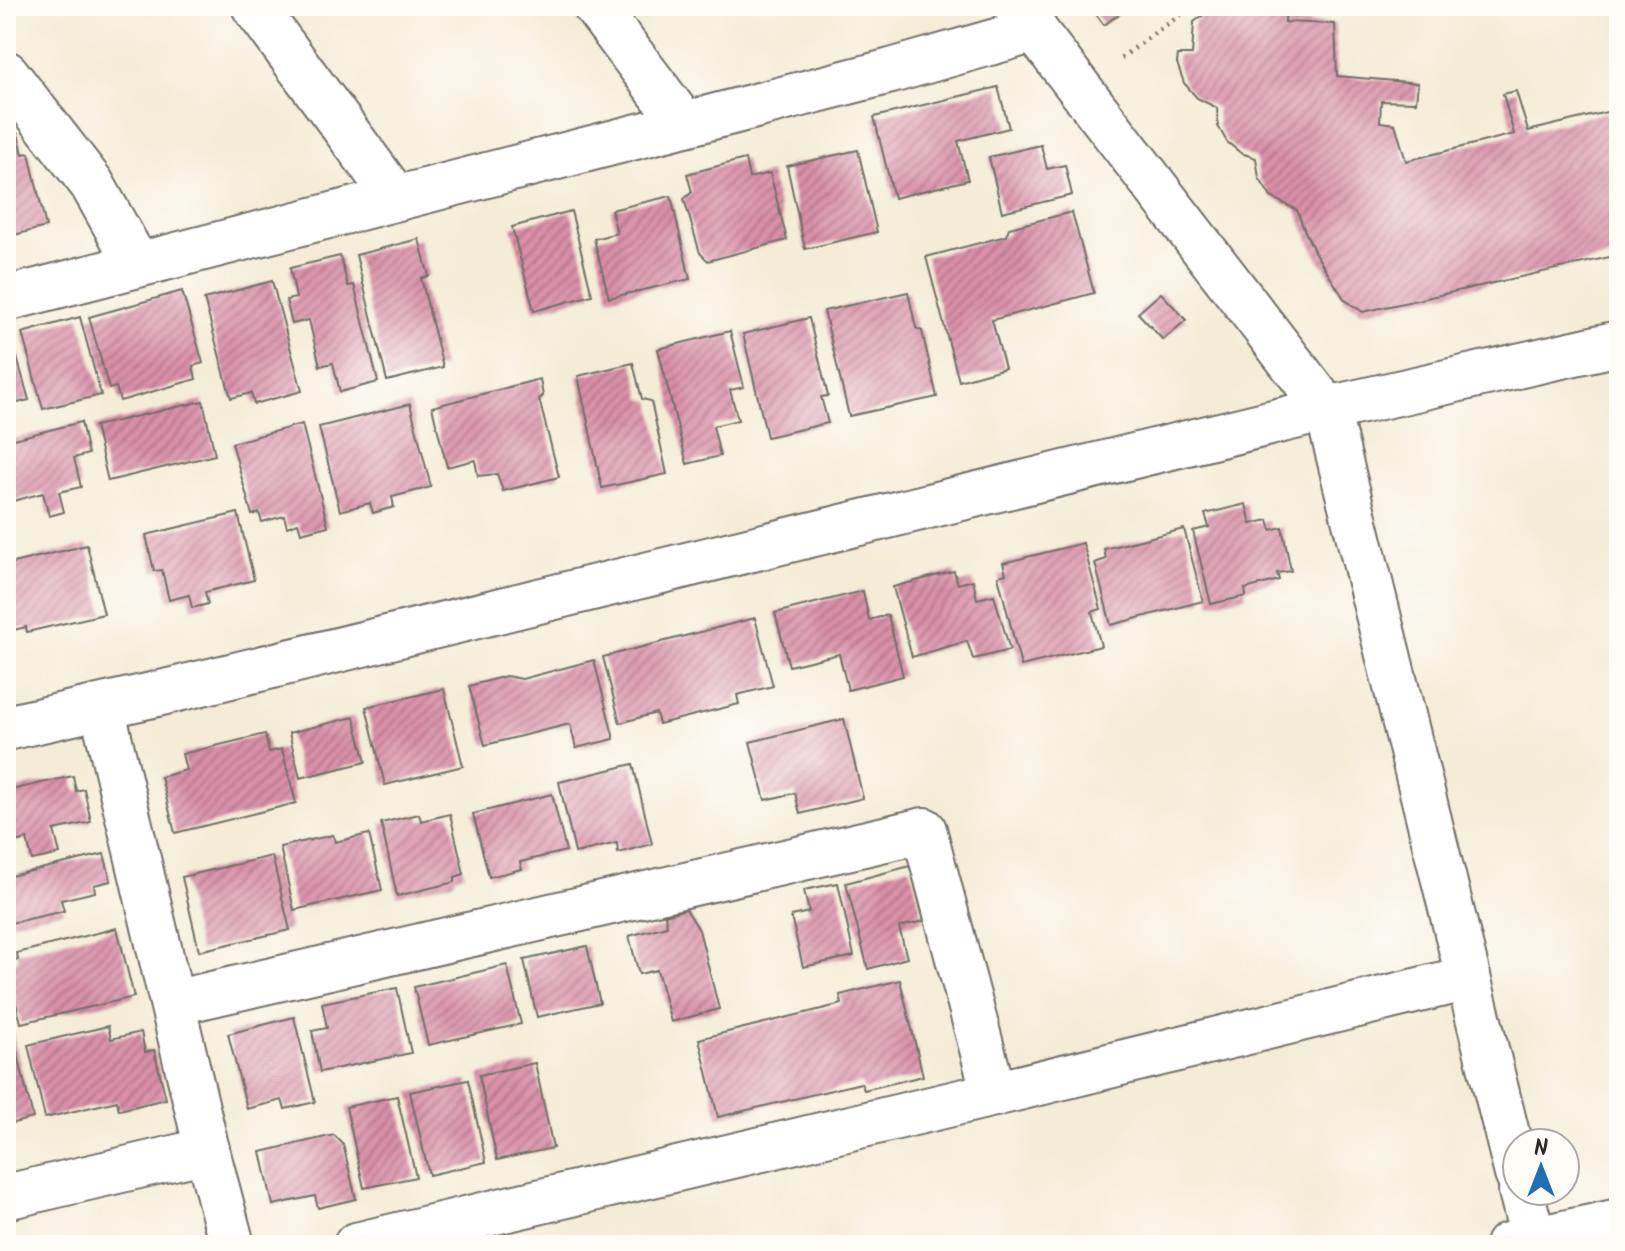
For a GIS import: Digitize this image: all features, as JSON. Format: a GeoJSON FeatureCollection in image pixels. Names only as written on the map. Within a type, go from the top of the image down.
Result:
{"type":"FeatureCollection","features":[{"type":"Feature","properties":{"kind":"street"},"geometry":{"type":"LineString","coordinates":[[254,6],[396,198]]}},
{"type":"Feature","properties":{"kind":"street"},"geometry":{"type":"LineString","coordinates":[[595,6],[684,124]]}},
{"type":"Feature","properties":{"kind":"street"},"geometry":{"type":"LineString","coordinates":[[6,299],[891,71],[1026,18],[1327,409],[1505,1127]]}},
{"type":"Feature","properties":{"kind":"street"},"geometry":{"type":"LineString","coordinates":[[6,73],[92,184],[137,264]]}},
{"type":"Feature","properties":{"kind":"street"},"geometry":{"type":"LineString","coordinates":[[6,728],[1327,409],[1619,343]]}},
{"type":"Feature","properties":{"kind":"street"},"geometry":{"type":"LineString","coordinates":[[102,707],[232,1245]]}},
{"type":"Feature","properties":{"kind":"street"},"geometry":{"type":"LineString","coordinates":[[173,1003],[924,830],[994,1094]]}},
{"type":"Feature","properties":{"kind":"street"},"geometry":{"type":"LineString","coordinates":[[356,1245],[1468,978]]}},
{"type":"Feature","properties":{"kind":"street"},"geometry":{"type":"LineString","coordinates":[[6,1197],[207,1150]]}},
{"type":"Feature","properties":{"kind":"street"},"geometry":{"type":"LineString","coordinates":[[1522,1207],[1525,1243],[1619,1221]]}},
{"type":"Feature","properties":{"kind":"path"},"geometry":{"type":"LineString","coordinates":[[1119,59],[1192,6]]}},
{"type":"Feature","properties":{"kind":"building"},"geometry":{"type":"Polygon","coordinates":[[[1090,6],[1130,6],[1104,25],[1090,6]]]}},
{"type":"Feature","properties":{"kind":"building"},"geometry":{"type":"Polygon","coordinates":[[[1215,6],[1286,6],[1285,22],[1335,24],[1337,76],[1418,83],[1416,102],[1381,101],[1380,122],[1395,124],[1406,161],[1514,134],[1503,94],[1516,91],[1528,131],[1619,109],[1619,255],[1363,312],[1345,300],[1315,253],[1297,210],[1271,197],[1259,178],[1256,158],[1241,153],[1227,142],[1218,126],[1217,108],[1197,98],[1184,83],[1177,63],[1178,55],[1192,55],[1194,22],[1215,6]]]}},
{"type":"Feature","properties":{"kind":"building"},"geometry":{"type":"Polygon","coordinates":[[[998,87],[1009,128],[958,141],[968,180],[894,198],[874,117],[998,87]]]}},
{"type":"Feature","properties":{"kind":"building"},"geometry":{"type":"Polygon","coordinates":[[[18,134],[23,154],[29,153],[46,227],[6,237],[6,136],[18,134]]]}},
{"type":"Feature","properties":{"kind":"building"},"geometry":{"type":"Polygon","coordinates":[[[1041,145],[1047,169],[1065,165],[1072,195],[1002,212],[989,157],[1041,145]]]}},
{"type":"Feature","properties":{"kind":"building"},"geometry":{"type":"Polygon","coordinates":[[[858,150],[877,232],[805,249],[787,166],[858,150]]]}},
{"type":"Feature","properties":{"kind":"building"},"geometry":{"type":"Polygon","coordinates":[[[745,159],[749,178],[770,173],[787,240],[708,261],[700,253],[684,199],[692,192],[687,174],[745,159]]]}},
{"type":"Feature","properties":{"kind":"building"},"geometry":{"type":"Polygon","coordinates":[[[671,196],[690,279],[609,298],[594,239],[617,233],[611,210],[671,196]]]}},
{"type":"Feature","properties":{"kind":"building"},"geometry":{"type":"Polygon","coordinates":[[[571,211],[592,295],[534,311],[512,227],[571,211]]]}},
{"type":"Feature","properties":{"kind":"building"},"geometry":{"type":"Polygon","coordinates":[[[1072,212],[1094,293],[992,320],[1005,368],[959,381],[926,257],[1006,236],[1009,228],[1072,212]]]}},
{"type":"Feature","properties":{"kind":"building"},"geometry":{"type":"Polygon","coordinates":[[[419,239],[429,276],[421,278],[443,367],[387,381],[356,255],[419,239]]]}},
{"type":"Feature","properties":{"kind":"building"},"geometry":{"type":"Polygon","coordinates":[[[340,256],[348,286],[354,285],[378,382],[340,392],[333,363],[320,366],[309,320],[292,324],[286,300],[296,298],[290,268],[340,256]]]}},
{"type":"Feature","properties":{"kind":"building"},"geometry":{"type":"Polygon","coordinates":[[[272,281],[302,391],[254,404],[251,393],[231,398],[204,299],[272,281]]]}},
{"type":"Feature","properties":{"kind":"building"},"geometry":{"type":"Polygon","coordinates":[[[182,291],[203,363],[193,366],[196,379],[120,401],[116,387],[109,389],[89,317],[182,291]]]}},
{"type":"Feature","properties":{"kind":"building"},"geometry":{"type":"Polygon","coordinates":[[[908,292],[916,328],[922,331],[937,397],[849,416],[824,311],[908,292]]]}},
{"type":"Feature","properties":{"kind":"building"},"geometry":{"type":"Polygon","coordinates":[[[1161,293],[1186,320],[1163,340],[1138,313],[1161,293]]]}},
{"type":"Feature","properties":{"kind":"building"},"geometry":{"type":"Polygon","coordinates":[[[80,317],[101,395],[43,409],[22,333],[80,317]]]}},
{"type":"Feature","properties":{"kind":"building"},"geometry":{"type":"Polygon","coordinates":[[[809,318],[828,396],[821,397],[828,423],[767,437],[743,334],[809,318]]]}},
{"type":"Feature","properties":{"kind":"building"},"geometry":{"type":"Polygon","coordinates":[[[730,331],[744,387],[730,390],[738,420],[713,426],[720,456],[687,464],[658,349],[730,331]]]}},
{"type":"Feature","properties":{"kind":"building"},"geometry":{"type":"Polygon","coordinates":[[[13,343],[29,400],[6,406],[6,345],[13,343]]]}},
{"type":"Feature","properties":{"kind":"building"},"geometry":{"type":"Polygon","coordinates":[[[633,363],[642,399],[651,401],[667,474],[602,488],[578,376],[633,363]]]}},
{"type":"Feature","properties":{"kind":"building"},"geometry":{"type":"Polygon","coordinates":[[[540,379],[543,396],[539,399],[559,477],[503,491],[497,474],[478,476],[475,460],[447,467],[432,407],[540,379]]]}},
{"type":"Feature","properties":{"kind":"building"},"geometry":{"type":"Polygon","coordinates":[[[203,401],[215,455],[108,481],[95,426],[203,401]]]}},
{"type":"Feature","properties":{"kind":"building"},"geometry":{"type":"Polygon","coordinates":[[[410,404],[431,487],[392,497],[394,507],[373,513],[370,503],[340,511],[319,427],[410,404]]]}},
{"type":"Feature","properties":{"kind":"building"},"geometry":{"type":"Polygon","coordinates":[[[81,422],[88,454],[74,458],[81,487],[59,492],[64,512],[49,516],[43,493],[6,503],[6,441],[81,422]]]}},
{"type":"Feature","properties":{"kind":"building"},"geometry":{"type":"Polygon","coordinates":[[[302,424],[328,526],[301,533],[298,523],[287,527],[284,516],[262,522],[259,513],[252,515],[232,443],[302,424]]]}},
{"type":"Feature","properties":{"kind":"building"},"geometry":{"type":"Polygon","coordinates":[[[1246,504],[1251,524],[1268,520],[1271,530],[1282,527],[1291,571],[1277,573],[1279,580],[1245,589],[1246,596],[1211,604],[1193,531],[1209,527],[1205,514],[1246,504]]]}},
{"type":"Feature","properties":{"kind":"building"},"geometry":{"type":"Polygon","coordinates":[[[238,513],[254,580],[205,592],[208,604],[192,608],[189,595],[169,600],[162,570],[154,571],[146,535],[238,513]]]}},
{"type":"Feature","properties":{"kind":"building"},"geometry":{"type":"Polygon","coordinates":[[[1184,529],[1203,601],[1111,625],[1095,563],[1106,559],[1104,549],[1184,529]]]}},
{"type":"Feature","properties":{"kind":"building"},"geometry":{"type":"Polygon","coordinates":[[[1083,543],[1101,609],[1092,612],[1101,646],[1021,666],[998,576],[1006,574],[1003,563],[1083,543]]]}},
{"type":"Feature","properties":{"kind":"building"},"geometry":{"type":"Polygon","coordinates":[[[87,545],[104,614],[27,632],[26,627],[14,630],[6,598],[6,574],[12,573],[9,564],[87,545]]]}},
{"type":"Feature","properties":{"kind":"building"},"geometry":{"type":"Polygon","coordinates":[[[954,571],[958,584],[973,580],[977,599],[994,595],[1010,650],[973,659],[967,641],[912,657],[893,587],[954,571]]]}},
{"type":"Feature","properties":{"kind":"building"},"geometry":{"type":"Polygon","coordinates":[[[863,591],[869,620],[888,615],[903,676],[848,690],[839,654],[789,666],[775,613],[863,591]]]}},
{"type":"Feature","properties":{"kind":"building"},"geometry":{"type":"Polygon","coordinates":[[[755,618],[773,686],[737,695],[739,704],[659,724],[656,713],[620,723],[603,657],[755,618]]]}},
{"type":"Feature","properties":{"kind":"building"},"geometry":{"type":"Polygon","coordinates":[[[594,660],[614,739],[576,748],[570,724],[485,745],[469,686],[506,676],[522,679],[594,660]]]}},
{"type":"Feature","properties":{"kind":"building"},"geometry":{"type":"Polygon","coordinates":[[[444,689],[463,766],[385,785],[366,707],[444,689]]]}},
{"type":"Feature","properties":{"kind":"building"},"geometry":{"type":"Polygon","coordinates":[[[354,717],[366,762],[300,778],[289,733],[354,717]]]}},
{"type":"Feature","properties":{"kind":"building"},"geometry":{"type":"Polygon","coordinates":[[[844,719],[863,798],[800,814],[795,793],[765,800],[750,742],[844,719]]]}},
{"type":"Feature","properties":{"kind":"building"},"geometry":{"type":"Polygon","coordinates":[[[265,734],[269,752],[282,749],[296,803],[175,833],[161,777],[186,770],[182,754],[265,734]]]}},
{"type":"Feature","properties":{"kind":"building"},"geometry":{"type":"Polygon","coordinates":[[[633,764],[652,844],[618,853],[617,843],[575,853],[559,782],[633,764]]]}},
{"type":"Feature","properties":{"kind":"building"},"geometry":{"type":"Polygon","coordinates":[[[73,776],[76,791],[84,789],[91,822],[54,830],[60,854],[32,860],[27,839],[6,844],[6,791],[73,776]]]}},
{"type":"Feature","properties":{"kind":"building"},"geometry":{"type":"Polygon","coordinates":[[[552,794],[566,851],[520,862],[522,869],[489,877],[473,814],[552,794]]]}},
{"type":"Feature","properties":{"kind":"building"},"geometry":{"type":"Polygon","coordinates":[[[419,814],[421,821],[450,814],[464,874],[455,877],[455,882],[397,896],[381,823],[419,814]]]}},
{"type":"Feature","properties":{"kind":"building"},"geometry":{"type":"Polygon","coordinates":[[[369,834],[382,890],[294,910],[280,847],[333,835],[335,842],[369,834]]]}},
{"type":"Feature","properties":{"kind":"building"},"geometry":{"type":"Polygon","coordinates":[[[104,854],[111,881],[94,885],[95,892],[61,900],[64,911],[6,924],[6,877],[104,854]]]}},
{"type":"Feature","properties":{"kind":"building"},"geometry":{"type":"Polygon","coordinates":[[[272,856],[290,930],[199,951],[182,877],[272,856]]]}},
{"type":"Feature","properties":{"kind":"building"},"geometry":{"type":"Polygon","coordinates":[[[910,866],[924,921],[899,927],[907,958],[868,969],[846,883],[910,866]]]}},
{"type":"Feature","properties":{"kind":"building"},"geometry":{"type":"Polygon","coordinates":[[[838,883],[854,956],[803,967],[791,916],[809,912],[804,890],[838,883]]]}},
{"type":"Feature","properties":{"kind":"building"},"geometry":{"type":"Polygon","coordinates":[[[686,909],[699,930],[719,1009],[671,1022],[657,970],[639,974],[629,936],[667,926],[665,915],[686,909]]]}},
{"type":"Feature","properties":{"kind":"building"},"geometry":{"type":"Polygon","coordinates":[[[117,928],[134,997],[21,1023],[6,963],[18,960],[17,953],[117,928]]]}},
{"type":"Feature","properties":{"kind":"building"},"geometry":{"type":"Polygon","coordinates":[[[587,946],[600,1003],[537,1017],[524,960],[587,946]]]}},
{"type":"Feature","properties":{"kind":"building"},"geometry":{"type":"Polygon","coordinates":[[[507,965],[521,1024],[428,1045],[414,987],[507,965]]]}},
{"type":"Feature","properties":{"kind":"building"},"geometry":{"type":"Polygon","coordinates":[[[900,980],[923,1076],[864,1090],[861,1083],[718,1117],[699,1039],[842,1004],[840,995],[900,980]]]}},
{"type":"Feature","properties":{"kind":"building"},"geometry":{"type":"Polygon","coordinates":[[[397,988],[411,1053],[320,1072],[312,1031],[327,1028],[322,1003],[397,988]]]}},
{"type":"Feature","properties":{"kind":"building"},"geometry":{"type":"Polygon","coordinates":[[[6,1005],[33,1118],[6,1125],[6,1005]]]}},
{"type":"Feature","properties":{"kind":"building"},"geometry":{"type":"Polygon","coordinates":[[[294,1017],[315,1102],[285,1109],[282,1100],[247,1109],[228,1034],[294,1017]]]}},
{"type":"Feature","properties":{"kind":"building"},"geometry":{"type":"Polygon","coordinates":[[[108,1026],[111,1039],[141,1032],[145,1052],[154,1050],[166,1099],[119,1110],[117,1101],[45,1118],[28,1045],[108,1026]]]}},
{"type":"Feature","properties":{"kind":"building"},"geometry":{"type":"Polygon","coordinates":[[[535,1063],[553,1148],[497,1160],[479,1075],[535,1063]]]}},
{"type":"Feature","properties":{"kind":"building"},"geometry":{"type":"Polygon","coordinates":[[[468,1080],[486,1162],[429,1175],[410,1092],[468,1080]]]}},
{"type":"Feature","properties":{"kind":"building"},"geometry":{"type":"Polygon","coordinates":[[[397,1096],[416,1177],[364,1188],[346,1107],[397,1096]]]}},
{"type":"Feature","properties":{"kind":"building"},"geometry":{"type":"Polygon","coordinates":[[[334,1135],[343,1144],[356,1199],[318,1208],[315,1196],[273,1205],[261,1152],[334,1135]]]}}]}
